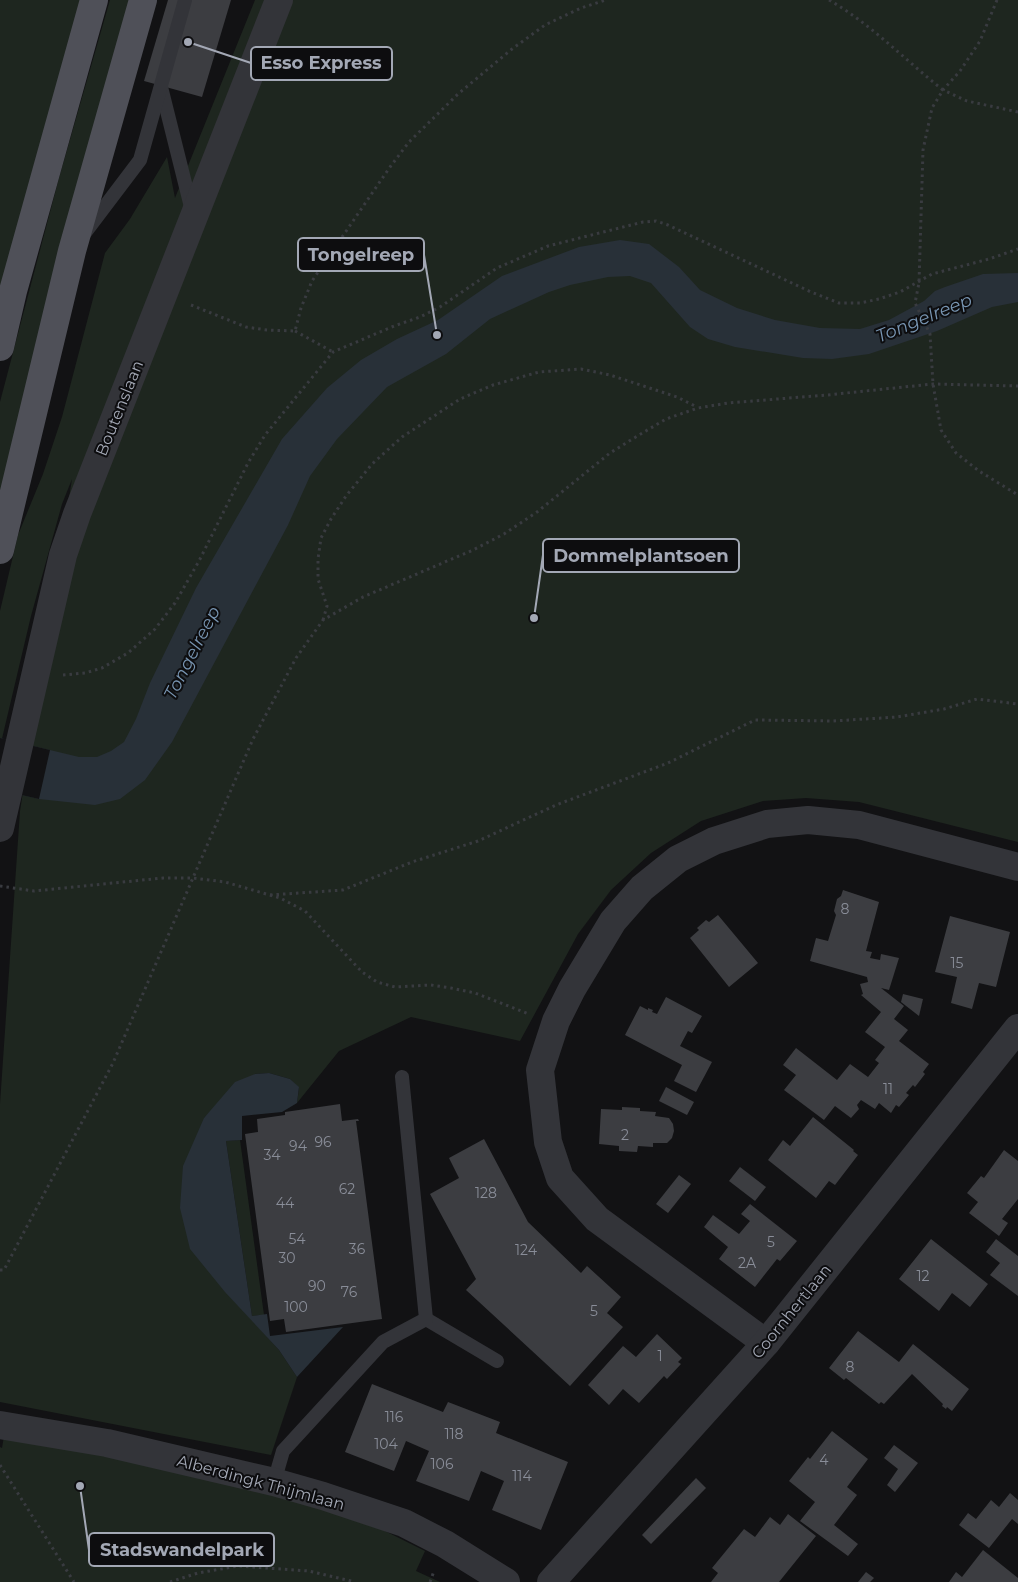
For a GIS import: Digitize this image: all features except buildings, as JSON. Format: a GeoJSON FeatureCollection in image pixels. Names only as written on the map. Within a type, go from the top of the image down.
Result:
{"type":"FeatureCollection","features":[{"type":"Feature","properties":{"kind":"main road"},"geometry":{"type":"LineString","coordinates":[[0,347],[16,282],[94,0]]}},
{"type":"Feature","properties":{"kind":"main road"},"geometry":{"type":"LineString","coordinates":[[0,550],[72,251],[142,0]]}},
{"type":"Feature","properties":{"kind":"street","name":"Boutenslaan"},"geometry":{"type":"LineString","coordinates":[[0,828],[68,538],[279,0]]}},
{"type":"Feature","properties":{"kind":"street"},"geometry":{"type":"LineString","coordinates":[[766,1343],[597,1219],[560,1178],[548,1142],[540,1070],[556,1021],[572,989],[608,929],[636,895],[678,859],[714,841],[768,824],[808,820],[859,825],[1018,867]]}},
{"type":"Feature","properties":{"kind":"street","name":"Coornhertlaan"},"geometry":{"type":"LineString","coordinates":[[551,1582],[766,1343],[1018,1028]]}},
{"type":"Feature","properties":{"kind":"street","name":"Alberdingk Thijmlaan"},"geometry":{"type":"LineString","coordinates":[[0,1425],[108,1443],[274,1482],[323,1496],[404,1523],[445,1544],[506,1582]]}},
{"type":"Feature","properties":{"kind":"lane"},"geometry":{"type":"LineString","coordinates":[[72,251],[140,160],[185,0]]}},
{"type":"Feature","properties":{"kind":"lane"},"geometry":{"type":"LineString","coordinates":[[161,86],[194,220]]}},
{"type":"Feature","properties":{"kind":"lane"},"geometry":{"type":"LineString","coordinates":[[402,1077],[426,1319]]}},
{"type":"Feature","properties":{"kind":"lane"},"geometry":{"type":"LineString","coordinates":[[426,1319],[496,1361]]}},
{"type":"Feature","properties":{"kind":"lane"},"geometry":{"type":"LineString","coordinates":[[274,1482],[283,1451],[383,1342],[426,1319]]}},
{"type":"Feature","properties":{"kind":"path"},"geometry":{"type":"LineString","coordinates":[[295,331],[301,308],[312,281],[409,142],[458,94],[512,49],[545,25],[581,8],[606,0]]}},
{"type":"Feature","properties":{"kind":"path"},"geometry":{"type":"LineString","coordinates":[[829,0],[882,38],[943,90],[967,101],[1018,112]]}},
{"type":"Feature","properties":{"kind":"path"},"geometry":{"type":"LineString","coordinates":[[997,0],[980,41],[960,71],[943,90],[932,108],[923,150],[918,283],[915,303],[930,334],[933,384],[941,430],[956,453],[979,471],[1018,495]]}},
{"type":"Feature","properties":{"kind":"path"},"geometry":{"type":"LineString","coordinates":[[36,670],[66,676],[85,673],[102,668],[128,653],[155,629],[176,603],[248,463],[265,435],[333,352],[440,307],[497,268],[569,240],[643,222],[656,222],[668,225],[839,303],[860,303],[900,292],[932,274],[1018,249]]}},
{"type":"Feature","properties":{"kind":"path"},"geometry":{"type":"LineString","coordinates":[[163,295],[246,327],[295,331],[333,352]]}},
{"type":"Feature","properties":{"kind":"path"},"geometry":{"type":"LineString","coordinates":[[0,1270],[4,1270],[113,1063],[253,739],[296,658],[323,620],[327,606],[318,579],[318,559],[322,538],[331,519],[346,496],[372,464],[402,437],[460,399],[493,384],[539,372],[581,369],[610,375],[669,394],[698,408]]}},
{"type":"Feature","properties":{"kind":"path"},"geometry":{"type":"LineString","coordinates":[[323,620],[363,597],[473,550],[504,534],[537,512],[610,453],[639,434],[666,419],[698,408],[728,403],[933,384],[1018,386]]}},
{"type":"Feature","properties":{"kind":"path"},"geometry":{"type":"LineString","coordinates":[[270,895],[343,890],[412,862],[478,841],[556,805],[668,763],[754,720],[833,721],[897,716],[944,709],[977,699],[1018,704]]}},
{"type":"Feature","properties":{"kind":"path"},"geometry":{"type":"LineString","coordinates":[[0,886],[34,891],[140,880],[193,878],[225,882],[280,898],[305,911],[362,972],[377,982],[395,987],[431,985],[459,989],[496,1000],[519,1011],[556,1021]]}},
{"type":"Feature","properties":{"kind":"path"},"geometry":{"type":"LineString","coordinates":[[0,1465],[74,1582]]}},
{"type":"Feature","properties":{"kind":"path"},"geometry":{"type":"LineString","coordinates":[[170,1582],[198,1573],[238,1566],[309,1571],[355,1582]]}},
{"type":"Feature","properties":{"kind":"shaded area"},"geometry":{"type":"Polygon","coordinates":[[[0,0],[82,0],[0,299],[0,0]]]}},
{"type":"Feature","properties":{"kind":"shaded area"},"geometry":{"type":"Polygon","coordinates":[[[110,0],[133,0],[0,494],[0,402],[59,178],[110,0]]]}},
{"type":"Feature","properties":{"kind":"shaded area"},"geometry":{"type":"Polygon","coordinates":[[[255,0],[1018,0],[1018,842],[859,802],[806,798],[763,801],[701,821],[651,853],[611,890],[578,934],[520,1041],[411,1017],[339,1051],[297,1103],[299,1088],[290,1079],[269,1073],[255,1074],[204,1118],[220,1285],[279,1350],[297,1377],[271,1455],[0,1402],[0,1104],[20,811],[72,479],[62,504],[31,616],[0,747],[0,611],[18,535],[43,474],[62,417],[105,253],[130,219],[167,157],[175,198],[255,0]]]}},
{"type":"Feature","properties":{"kind":"shaded area"},"geometry":{"type":"Polygon","coordinates":[[[240,1140],[264,1315],[252,1316],[226,1141],[240,1140]]]}},
{"type":"Feature","properties":{"kind":"shaded area"},"geometry":{"type":"Polygon","coordinates":[[[4,1436],[117,1457],[224,1481],[369,1523],[425,1551],[416,1571],[440,1582],[0,1582],[0,1447],[2,1448],[4,1436]]]}},
{"type":"Feature","properties":{"kind":"water"},"geometry":{"type":"Polygon","coordinates":[[[620,240],[649,244],[679,267],[700,290],[737,308],[775,320],[820,328],[860,329],[889,320],[924,301],[935,291],[983,274],[1018,273],[1018,302],[992,307],[937,331],[869,354],[832,359],[803,358],[735,347],[708,339],[690,327],[651,283],[630,276],[608,277],[570,285],[549,292],[490,319],[446,354],[387,387],[337,439],[310,476],[288,525],[172,742],[145,780],[120,799],[95,805],[39,799],[0,790],[0,738],[79,757],[97,757],[111,751],[124,742],[196,588],[282,439],[327,388],[361,360],[397,339],[438,320],[502,276],[579,247],[620,240]]]}},
{"type":"Feature","properties":{"kind":"water"},"geometry":{"type":"Polygon","coordinates":[[[269,1073],[290,1079],[299,1087],[297,1103],[282,1112],[242,1116],[242,1140],[226,1141],[252,1316],[267,1314],[270,1336],[343,1327],[297,1377],[279,1350],[225,1292],[190,1249],[180,1208],[183,1166],[204,1118],[235,1082],[255,1074],[269,1073]]]}},
{"type":"Feature","properties":{"kind":"pier"},"geometry":{"type":"Polygon","coordinates":[[[0,738],[50,750],[39,799],[0,790],[0,738]]]}},
{"type":"Feature","properties":{"kind":"place","name":"Esso Express"},"geometry":{"type":"Point","coordinates":[188,42]}},
{"type":"Feature","properties":{"kind":"place","name":"Tongelreep"},"geometry":{"type":"Point","coordinates":[437,335]}},
{"type":"Feature","properties":{"kind":"place","name":"Dommelplantsoen"},"geometry":{"type":"Point","coordinates":[534,618]}},
{"type":"Feature","properties":{"kind":"place","name":"Stadswandelpark"},"geometry":{"type":"Point","coordinates":[80,1486]}}]}
